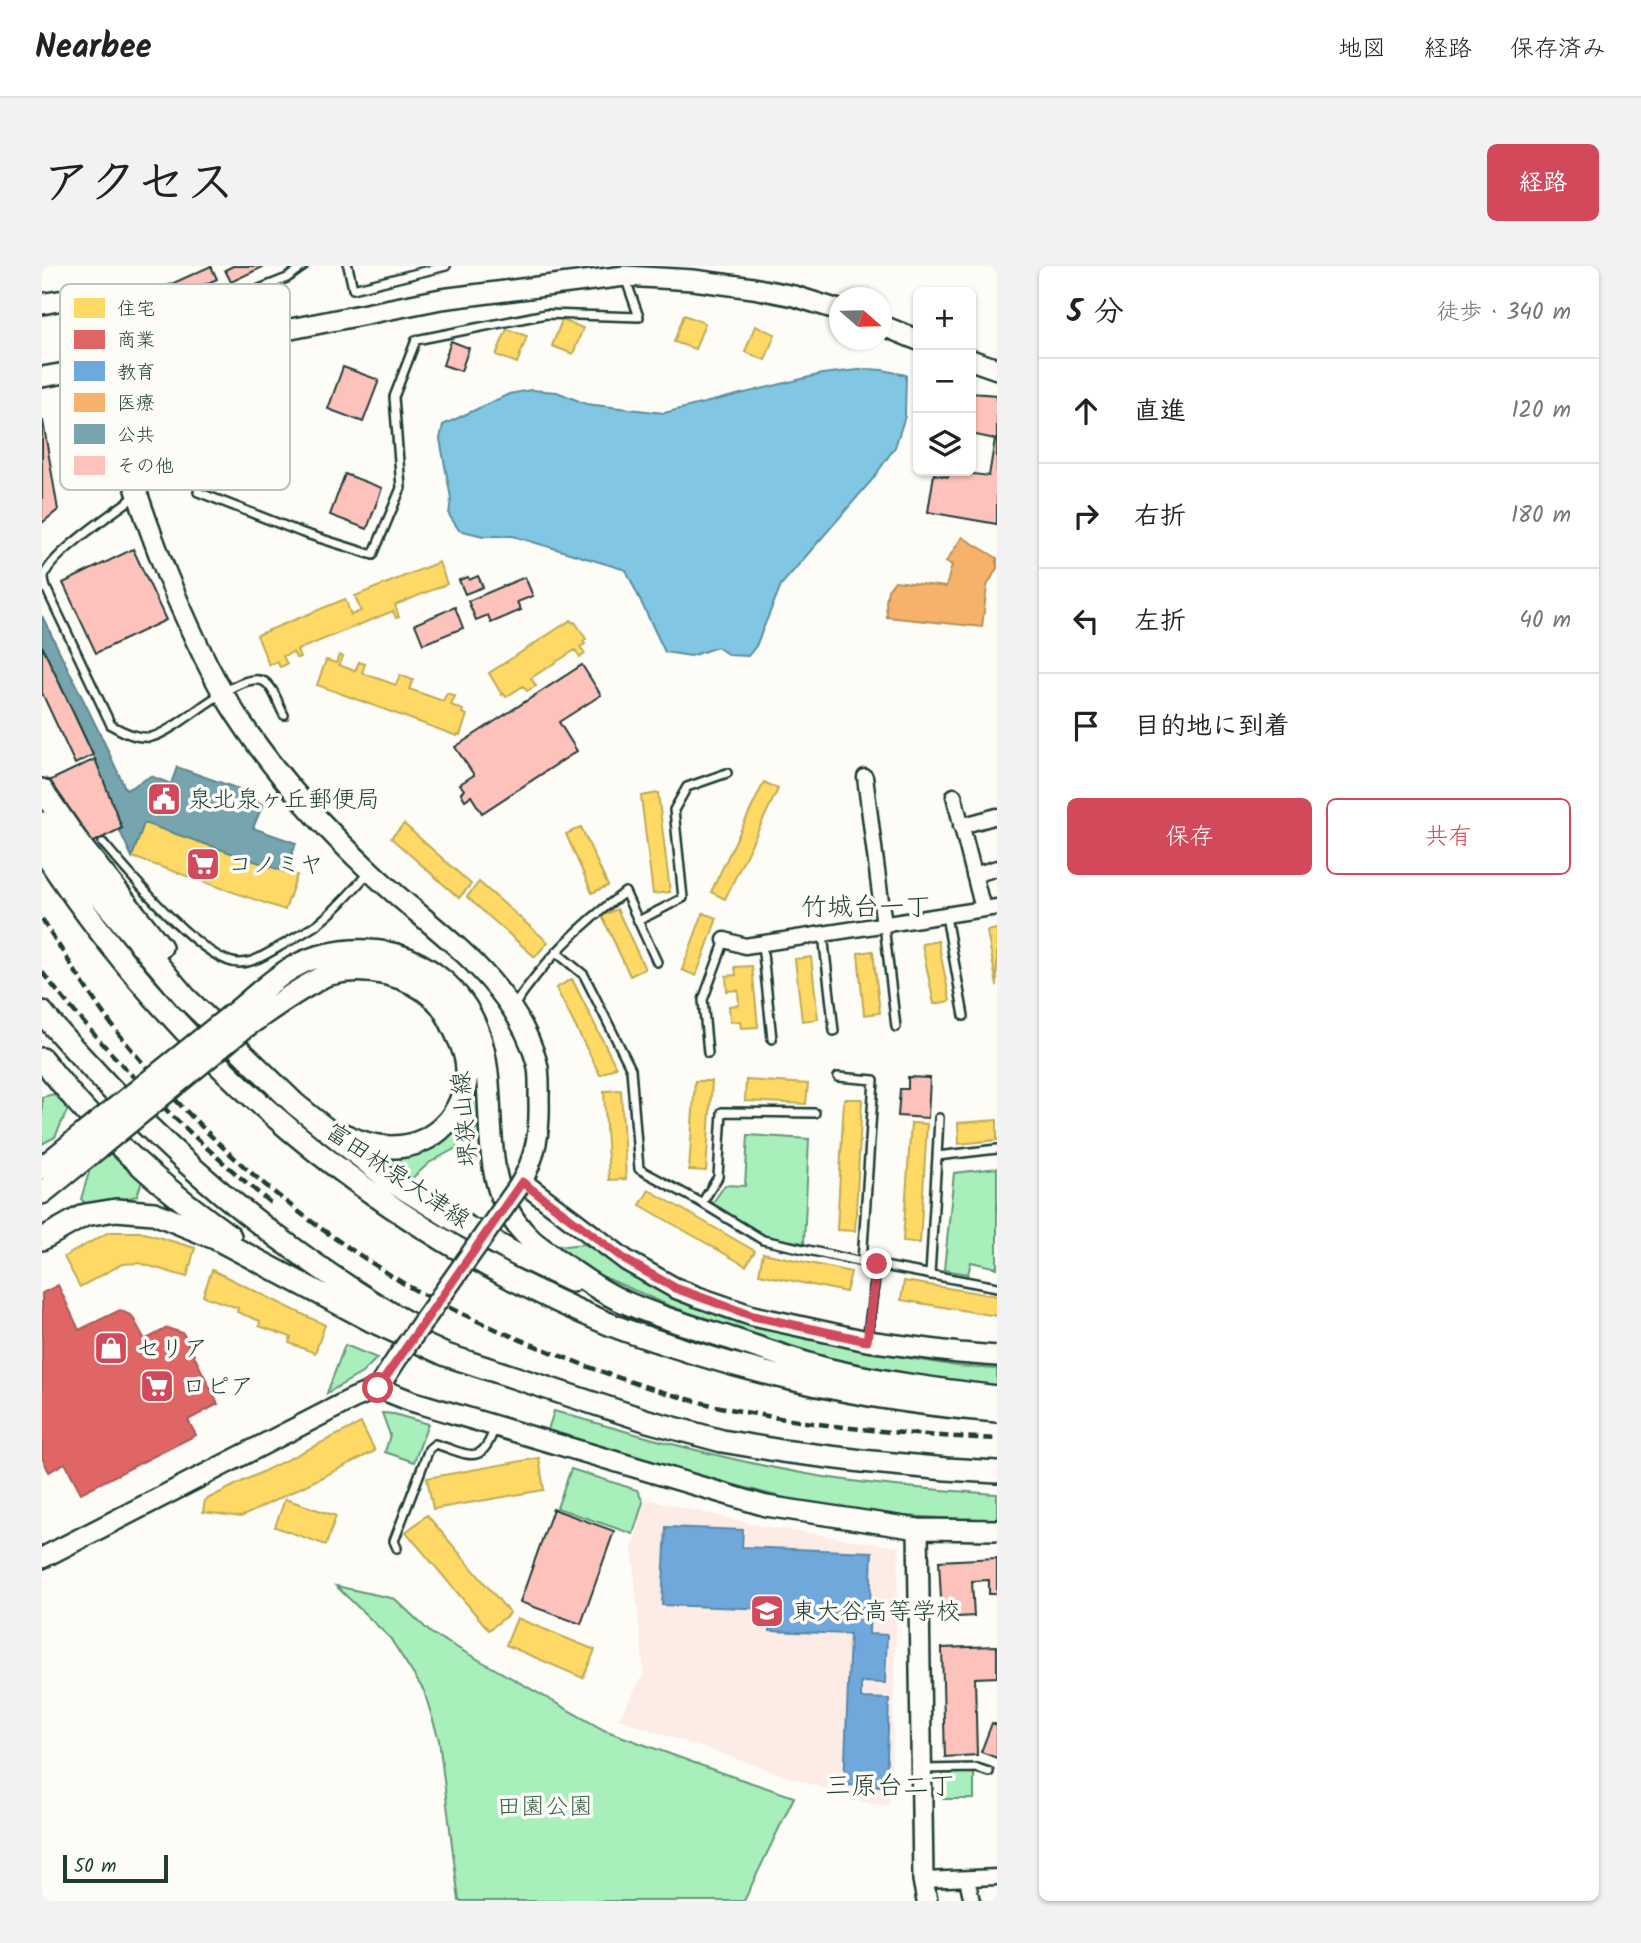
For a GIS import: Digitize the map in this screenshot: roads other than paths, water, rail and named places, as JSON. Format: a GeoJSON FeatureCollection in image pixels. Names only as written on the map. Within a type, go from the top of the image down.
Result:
{"type":"FeatureCollection","features":[{"type":"Feature","properties":{"kind":"main road"},"geometry":{"type":"LineString","coordinates":[[42,790],[80,845],[251,1062]]}},
{"type":"Feature","properties":{"kind":"main road"},"geometry":{"type":"LineString","coordinates":[[42,822],[73,864],[185,997],[295,1104],[388,1179],[453,1219],[561,1278],[618,1299]]}},
{"type":"Feature","properties":{"kind":"main road","name":"富田林泉大津線"},"geometry":{"type":"LineString","coordinates":[[42,849],[117,954],[183,1029],[265,1110],[371,1193],[438,1236],[497,1270],[611,1324],[724,1362],[793,1381],[882,1397],[997,1411]]}},
{"type":"Feature","properties":{"kind":"main road","name":"堺狭山線"},"geometry":{"type":"LineString","coordinates":[[42,1193],[92,1140],[238,1021],[289,970],[321,955],[356,951],[382,952],[411,958],[432,971],[454,991],[481,1036],[488,1068],[495,1180],[512,1217],[528,1238],[618,1299],[691,1327],[829,1369],[908,1386],[997,1396]]}},
{"type":"Feature","properties":{"kind":"main road","name":"堺狭山線"},"geometry":{"type":"LineString","coordinates":[[238,1021],[328,974],[358,971],[382,973],[419,986],[436,1000],[461,1042],[467,1069],[464,1091],[457,1111],[440,1131],[419,1144],[394,1147],[368,1144],[346,1136],[295,1104]]}},
{"type":"Feature","properties":{"kind":"main road"},"geometry":{"type":"LineString","coordinates":[[42,1012],[118,1097],[203,1179],[261,1226],[325,1272],[397,1317],[461,1350],[587,1402]]}},
{"type":"Feature","properties":{"kind":"main road"},"geometry":{"type":"LineString","coordinates":[[42,1059],[117,1144],[158,1180],[246,1248],[326,1297]]}},
{"type":"Feature","properties":{"kind":"main road","name":"堺狭山線"},"geometry":{"type":"LineString","coordinates":[[42,1168],[92,1140]]}},
{"type":"Feature","properties":{"kind":"main road"},"geometry":{"type":"LineString","coordinates":[[42,1239],[85,1215],[116,1210],[154,1213],[215,1238],[372,1321],[446,1355],[648,1421],[722,1441],[782,1451],[932,1468],[997,1472]]}},
{"type":"Feature","properties":{"kind":"street"},"geometry":{"type":"LineString","coordinates":[[290,329],[441,299],[625,271],[753,288],[794,296],[829,307]]}},
{"type":"Feature","properties":{"kind":"street"},"geometry":{"type":"LineString","coordinates":[[42,304],[60,301]]}},
{"type":"Feature","properties":{"kind":"street"},"geometry":{"type":"LineString","coordinates":[[892,330],[913,338]]}},
{"type":"Feature","properties":{"kind":"street"},"geometry":{"type":"LineString","coordinates":[[976,362],[997,369]]}},
{"type":"Feature","properties":{"kind":"street"},"geometry":{"type":"LineString","coordinates":[[42,377],[60,374]]}},
{"type":"Feature","properties":{"kind":"street"},"geometry":{"type":"LineString","coordinates":[[42,1558],[378,1388],[520,1184],[538,1141],[538,1066],[527,1033],[513,1008],[480,968],[370,871],[300,799],[243,725],[223,693],[183,615],[136,490]]}},
{"type":"Feature","properties":{"kind":"street"},"geometry":{"type":"LineString","coordinates":[[864,777],[884,925]]}},
{"type":"Feature","properties":{"kind":"street"},"geometry":{"type":"LineString","coordinates":[[725,940],[745,946],[990,908],[974,875],[954,796]]}},
{"type":"Feature","properties":{"kind":"street"},"geometry":{"type":"LineString","coordinates":[[961,826],[997,816]]}},
{"type":"Feature","properties":{"kind":"street"},"geometry":{"type":"LineString","coordinates":[[974,875],[997,868]]}},
{"type":"Feature","properties":{"kind":"street"},"geometry":{"type":"LineString","coordinates":[[520,1184],[627,1261],[675,1288],[753,1316],[867,1341],[997,1356]]}},
{"type":"Feature","properties":{"kind":"street"},"geometry":{"type":"LineString","coordinates":[[378,1388],[411,1401],[766,1506],[918,1529],[997,1531]]}},
{"type":"Feature","properties":{"kind":"street"},"geometry":{"type":"LineString","coordinates":[[918,1529],[923,1880],[927,1901]]}},
{"type":"Feature","properties":{"kind":"street"},"geometry":{"type":"LineString","coordinates":[[923,1880],[997,1877]]}},
{"type":"Feature","properties":{"kind":"street"},"geometry":{"type":"LineString","coordinates":[[967,1879],[972,1901]]}},
{"type":"Feature","properties":{"kind":"lane"},"geometry":{"type":"LineString","coordinates":[[272,284],[287,278],[304,266]]}},
{"type":"Feature","properties":{"kind":"lane"},"geometry":{"type":"LineString","coordinates":[[348,266],[352,289],[446,266]]}},
{"type":"Feature","properties":{"kind":"lane"},"geometry":{"type":"LineString","coordinates":[[198,492],[303,533],[373,555],[401,488],[394,397],[416,340],[546,314],[639,317],[625,271]]}},
{"type":"Feature","properties":{"kind":"lane"},"geometry":{"type":"LineString","coordinates":[[137,495],[61,554],[48,567],[44,578],[46,588],[111,724],[138,737],[153,737],[223,693],[250,680],[264,681],[271,687],[284,715]]}},
{"type":"Feature","properties":{"kind":"lane"},"geometry":{"type":"LineString","coordinates":[[638,921],[683,898],[674,810],[687,787],[727,773]]}},
{"type":"Feature","properties":{"kind":"lane"},"geometry":{"type":"LineString","coordinates":[[103,843],[148,894],[196,941],[223,958],[238,963],[259,958],[315,925],[370,871]]}},
{"type":"Feature","properties":{"kind":"lane"},"geometry":{"type":"LineString","coordinates":[[513,1008],[531,981],[556,952],[625,892],[657,962]]}},
{"type":"Feature","properties":{"kind":"lane"},"geometry":{"type":"LineString","coordinates":[[946,916],[964,1016]]}},
{"type":"Feature","properties":{"kind":"lane"},"geometry":{"type":"LineString","coordinates":[[884,925],[896,1027]]}},
{"type":"Feature","properties":{"kind":"lane"},"geometry":{"type":"LineString","coordinates":[[823,934],[834,1031]]}},
{"type":"Feature","properties":{"kind":"lane"},"geometry":{"type":"LineString","coordinates":[[708,1053],[703,1000],[725,940]]}},
{"type":"Feature","properties":{"kind":"lane"},"geometry":{"type":"LineString","coordinates":[[762,943],[772,1039]]}},
{"type":"Feature","properties":{"kind":"lane"},"geometry":{"type":"LineString","coordinates":[[556,952],[584,975],[631,1069],[639,1169],[763,1240],[997,1287]]}},
{"type":"Feature","properties":{"kind":"lane"},"geometry":{"type":"LineString","coordinates":[[838,1077],[874,1080],[862,1262]]}},
{"type":"Feature","properties":{"kind":"lane"},"geometry":{"type":"LineString","coordinates":[[702,1203],[718,1177],[722,1112],[815,1114]]}},
{"type":"Feature","properties":{"kind":"lane"},"geometry":{"type":"LineString","coordinates":[[930,1275],[939,1118]]}},
{"type":"Feature","properties":{"kind":"lane"},"geometry":{"type":"LineString","coordinates":[[937,1156],[997,1149]]}},
{"type":"Feature","properties":{"kind":"lane"},"geometry":{"type":"LineString","coordinates":[[867,1341],[877,1264]]}},
{"type":"Feature","properties":{"kind":"lane"},"geometry":{"type":"LineString","coordinates":[[397,1548],[394,1541],[429,1449],[435,1444],[472,1456],[482,1453],[489,1444],[495,1425]]}},
{"type":"Feature","properties":{"kind":"lane"},"geometry":{"type":"LineString","coordinates":[[921,1769],[977,1768],[989,1772]]}},
{"type":"Feature","properties":{"kind":"water"},"geometry":{"type":"Polygon","coordinates":[[[867,369],[906,375],[905,416],[895,447],[872,480],[781,585],[756,646],[748,656],[729,655],[717,647],[691,656],[665,652],[626,570],[513,536],[483,536],[459,530],[449,515],[451,498],[440,439],[443,425],[509,394],[531,390],[557,392],[586,404],[664,413],[822,374],[867,369]]]}},
{"type":"Feature","properties":{"kind":"railway"},"geometry":{"type":"LineString","coordinates":[[42,919],[115,1029],[142,1063],[202,1127],[266,1186],[300,1213],[415,1290],[542,1349],[687,1399],[730,1409],[830,1425],[997,1439]]}},
{"type":"Feature","properties":{"kind":"railway"},"geometry":{"type":"LineString","coordinates":[[42,972],[95,1036],[151,1095],[273,1205]]}},
{"type":"Feature","properties":{"kind":"place","name":"泉北泉ヶ丘郵便局"},"geometry":{"type":"Point","coordinates":[164,799]}},
{"type":"Feature","properties":{"kind":"place","name":"コノミヤ"},"geometry":{"type":"Point","coordinates":[203,864]}},
{"type":"Feature","properties":{"kind":"place","name":"セリア"},"geometry":{"type":"Point","coordinates":[111,1348]}},
{"type":"Feature","properties":{"kind":"place","name":"ロピア"},"geometry":{"type":"Point","coordinates":[157,1386]}},
{"type":"Feature","properties":{"kind":"place","name":"東大谷高等学校"},"geometry":{"type":"Point","coordinates":[767,1611]}},
{"type":"Feature","properties":{"kind":"district","name":"竹城台一丁"},"geometry":{"type":"Point","coordinates":[866,906]}},
{"type":"Feature","properties":{"kind":"district","name":"三原台二丁"},"geometry":{"type":"Point","coordinates":[890,1785]}},
{"type":"Feature","properties":{"kind":"park label","name":"田園公園"},"geometry":{"type":"Point","coordinates":[545,1806]}}]}
